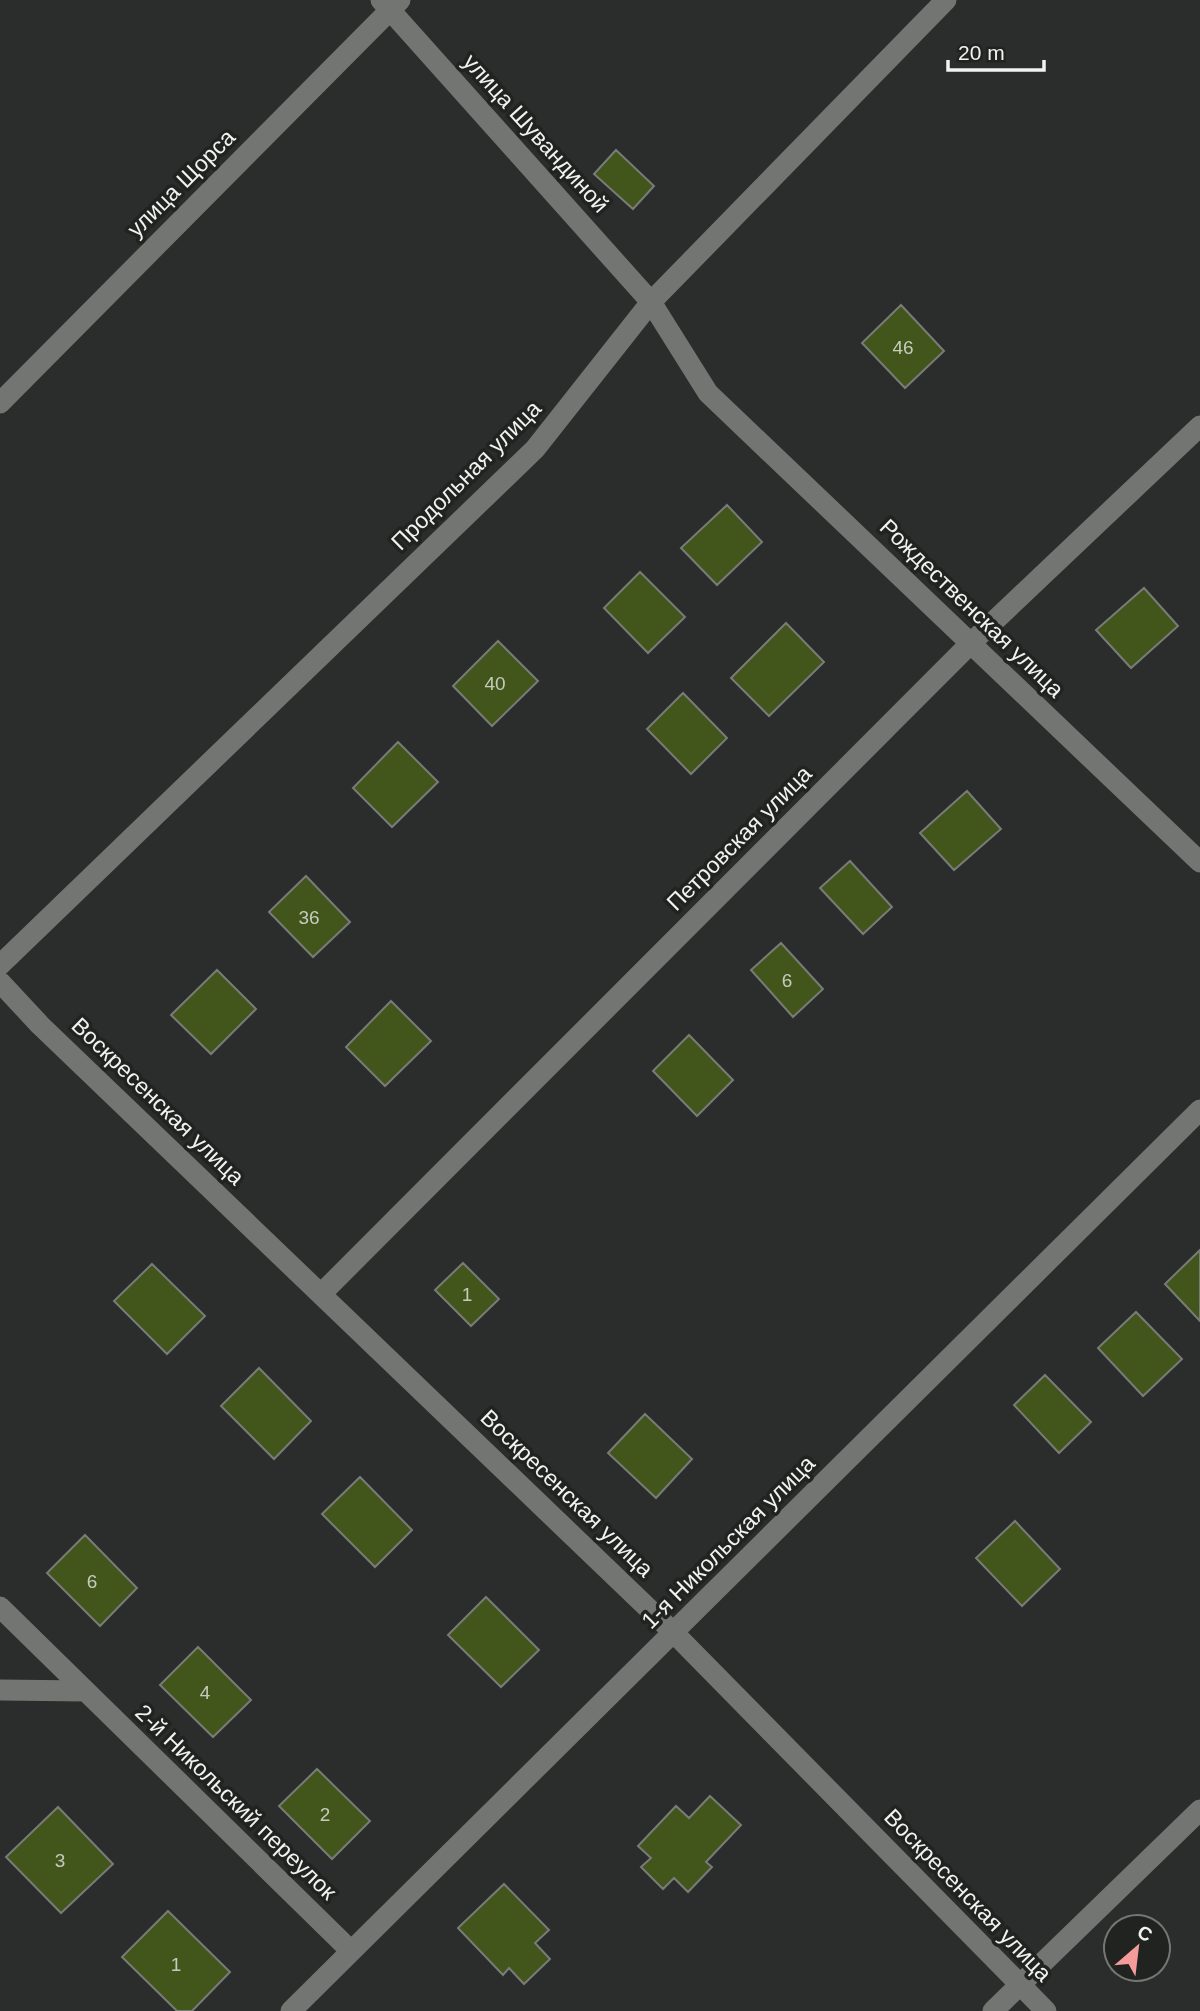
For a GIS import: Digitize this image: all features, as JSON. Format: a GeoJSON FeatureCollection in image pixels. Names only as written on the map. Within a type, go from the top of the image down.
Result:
{"type":"FeatureCollection","features":[{"type":"Feature","properties":{"kind":"street","name":"Продольная улица"},"geometry":{"type":"LineString","coordinates":[[0,965],[535,449],[651,302],[946,0]]}},
{"type":"Feature","properties":{"kind":"street","name":"улица Шувандиной"},"geometry":{"type":"LineString","coordinates":[[391,3],[651,302],[708,393]]}},
{"type":"Feature","properties":{"kind":"street","name":"улица Щорса"},"geometry":{"type":"LineString","coordinates":[[0,403],[391,3]]}},
{"type":"Feature","properties":{"kind":"street","name":"Рождественская улица"},"geometry":{"type":"LineString","coordinates":[[708,393],[1200,862]]}},
{"type":"Feature","properties":{"kind":"street","name":"Петровская улица"},"geometry":{"type":"LineString","coordinates":[[321,1294],[971,643],[1200,426]]}},
{"type":"Feature","properties":{"kind":"street","name":"Воскресенская улица"},"geometry":{"type":"LineString","coordinates":[[0,982],[40,1025],[674,1633],[1046,2011]]}},
{"type":"Feature","properties":{"kind":"street","name":"1-я Никольская улица"},"geometry":{"type":"LineString","coordinates":[[291,2011],[1200,1110]]}},
{"type":"Feature","properties":{"kind":"street","name":"2-й Никольский переулок"},"geometry":{"type":"LineString","coordinates":[[0,1608],[351,1951]]}},
{"type":"Feature","properties":{"kind":"street"},"geometry":{"type":"LineString","coordinates":[[0,1690],[84,1691]]}},
{"type":"Feature","properties":{"kind":"street"},"geometry":{"type":"LineString","coordinates":[[993,2011],[1200,1811]]}},
{"type":"Feature","properties":{"kind":"building"},"geometry":{"type":"Polygon","coordinates":[[[616,150],[654,186],[633,209],[594,174],[616,150]]]}},
{"type":"Feature","properties":{"kind":"building"},"geometry":{"type":"Polygon","coordinates":[[[901,305],[944,351],[905,388],[862,343],[901,305]]]}},
{"type":"Feature","properties":{"kind":"building"},"geometry":{"type":"Polygon","coordinates":[[[727,505],[762,542],[717,585],[681,548],[727,505]]]}},
{"type":"Feature","properties":{"kind":"building"},"geometry":{"type":"Polygon","coordinates":[[[640,572],[685,617],[648,653],[604,608],[640,572]]]}},
{"type":"Feature","properties":{"kind":"building"},"geometry":{"type":"Polygon","coordinates":[[[1144,588],[1178,626],[1131,668],[1096,630],[1144,588]]]}},
{"type":"Feature","properties":{"kind":"building"},"geometry":{"type":"Polygon","coordinates":[[[786,623],[824,662],[769,716],[731,678],[786,623]]]}},
{"type":"Feature","properties":{"kind":"building"},"geometry":{"type":"Polygon","coordinates":[[[498,641],[538,681],[492,726],[453,686],[498,641]]]}},
{"type":"Feature","properties":{"kind":"building"},"geometry":{"type":"Polygon","coordinates":[[[683,693],[727,738],[691,774],[647,729],[683,693]]]}},
{"type":"Feature","properties":{"kind":"building"},"geometry":{"type":"Polygon","coordinates":[[[398,742],[438,782],[392,827],[353,788],[398,742]]]}},
{"type":"Feature","properties":{"kind":"building"},"geometry":{"type":"Polygon","coordinates":[[[967,791],[1001,829],[954,870],[920,833],[967,791]]]}},
{"type":"Feature","properties":{"kind":"building"},"geometry":{"type":"Polygon","coordinates":[[[850,861],[892,907],[863,934],[820,888],[850,861]]]}},
{"type":"Feature","properties":{"kind":"building"},"geometry":{"type":"Polygon","coordinates":[[[306,876],[350,922],[313,957],[269,912],[306,876]]]}},
{"type":"Feature","properties":{"kind":"building"},"geometry":{"type":"Polygon","coordinates":[[[781,943],[823,989],[793,1017],[751,970],[781,943]]]}},
{"type":"Feature","properties":{"kind":"building"},"geometry":{"type":"Polygon","coordinates":[[[217,970],[256,1009],[211,1054],[171,1015],[217,970]]]}},
{"type":"Feature","properties":{"kind":"building"},"geometry":{"type":"Polygon","coordinates":[[[391,1001],[431,1041],[385,1086],[346,1047],[391,1001]]]}},
{"type":"Feature","properties":{"kind":"building"},"geometry":{"type":"Polygon","coordinates":[[[689,1035],[733,1080],[697,1116],[653,1071],[689,1035]]]}},
{"type":"Feature","properties":{"kind":"building"},"geometry":{"type":"Polygon","coordinates":[[[1200,1250],[1200,1321],[1165,1284],[1200,1250]]]}},
{"type":"Feature","properties":{"kind":"building"},"geometry":{"type":"Polygon","coordinates":[[[463,1263],[499,1299],[471,1326],[435,1290],[463,1263]]]}},
{"type":"Feature","properties":{"kind":"building"},"geometry":{"type":"Polygon","coordinates":[[[152,1264],[205,1316],[167,1354],[114,1301],[152,1264]]]}},
{"type":"Feature","properties":{"kind":"building"},"geometry":{"type":"Polygon","coordinates":[[[1136,1312],[1182,1359],[1143,1396],[1098,1348],[1136,1312]]]}},
{"type":"Feature","properties":{"kind":"building"},"geometry":{"type":"Polygon","coordinates":[[[259,1368],[311,1421],[274,1459],[221,1406],[259,1368]]]}},
{"type":"Feature","properties":{"kind":"building"},"geometry":{"type":"Polygon","coordinates":[[[1045,1375],[1091,1422],[1059,1453],[1014,1405],[1045,1375]]]}},
{"type":"Feature","properties":{"kind":"building"},"geometry":{"type":"Polygon","coordinates":[[[645,1414],[692,1459],[656,1498],[608,1453],[645,1414]]]}},
{"type":"Feature","properties":{"kind":"building"},"geometry":{"type":"Polygon","coordinates":[[[360,1477],[412,1530],[375,1567],[322,1514],[360,1477]]]}},
{"type":"Feature","properties":{"kind":"building"},"geometry":{"type":"Polygon","coordinates":[[[1015,1521],[1060,1569],[1022,1606],[976,1558],[1015,1521]]]}},
{"type":"Feature","properties":{"kind":"building"},"geometry":{"type":"Polygon","coordinates":[[[85,1535],[137,1588],[100,1626],[47,1573],[85,1535]]]}},
{"type":"Feature","properties":{"kind":"building"},"geometry":{"type":"Polygon","coordinates":[[[486,1597],[539,1650],[501,1687],[448,1635],[486,1597]]]}},
{"type":"Feature","properties":{"kind":"building"},"geometry":{"type":"Polygon","coordinates":[[[198,1647],[251,1700],[213,1737],[160,1685],[198,1647]]]}},
{"type":"Feature","properties":{"kind":"building"},"geometry":{"type":"Polygon","coordinates":[[[317,1769],[370,1821],[332,1859],[279,1806],[317,1769]]]}},
{"type":"Feature","properties":{"kind":"building"},"geometry":{"type":"Polygon","coordinates":[[[710,1796],[741,1825],[706,1862],[712,1867],[688,1892],[674,1878],[663,1889],[641,1867],[651,1858],[638,1846],[676,1806],[689,1818],[710,1796]]]}},
{"type":"Feature","properties":{"kind":"building"},"geometry":{"type":"Polygon","coordinates":[[[58,1807],[113,1864],[61,1913],[6,1857],[58,1807]]]}},
{"type":"Feature","properties":{"kind":"building"},"geometry":{"type":"Polygon","coordinates":[[[504,1884],[549,1930],[535,1943],[550,1959],[524,1984],[509,1968],[503,1975],[458,1928],[504,1884]]]}},
{"type":"Feature","properties":{"kind":"building"},"geometry":{"type":"Polygon","coordinates":[[[168,1911],[230,1972],[192,2011],[177,2011],[122,1957],[168,1911]]]}}]}
